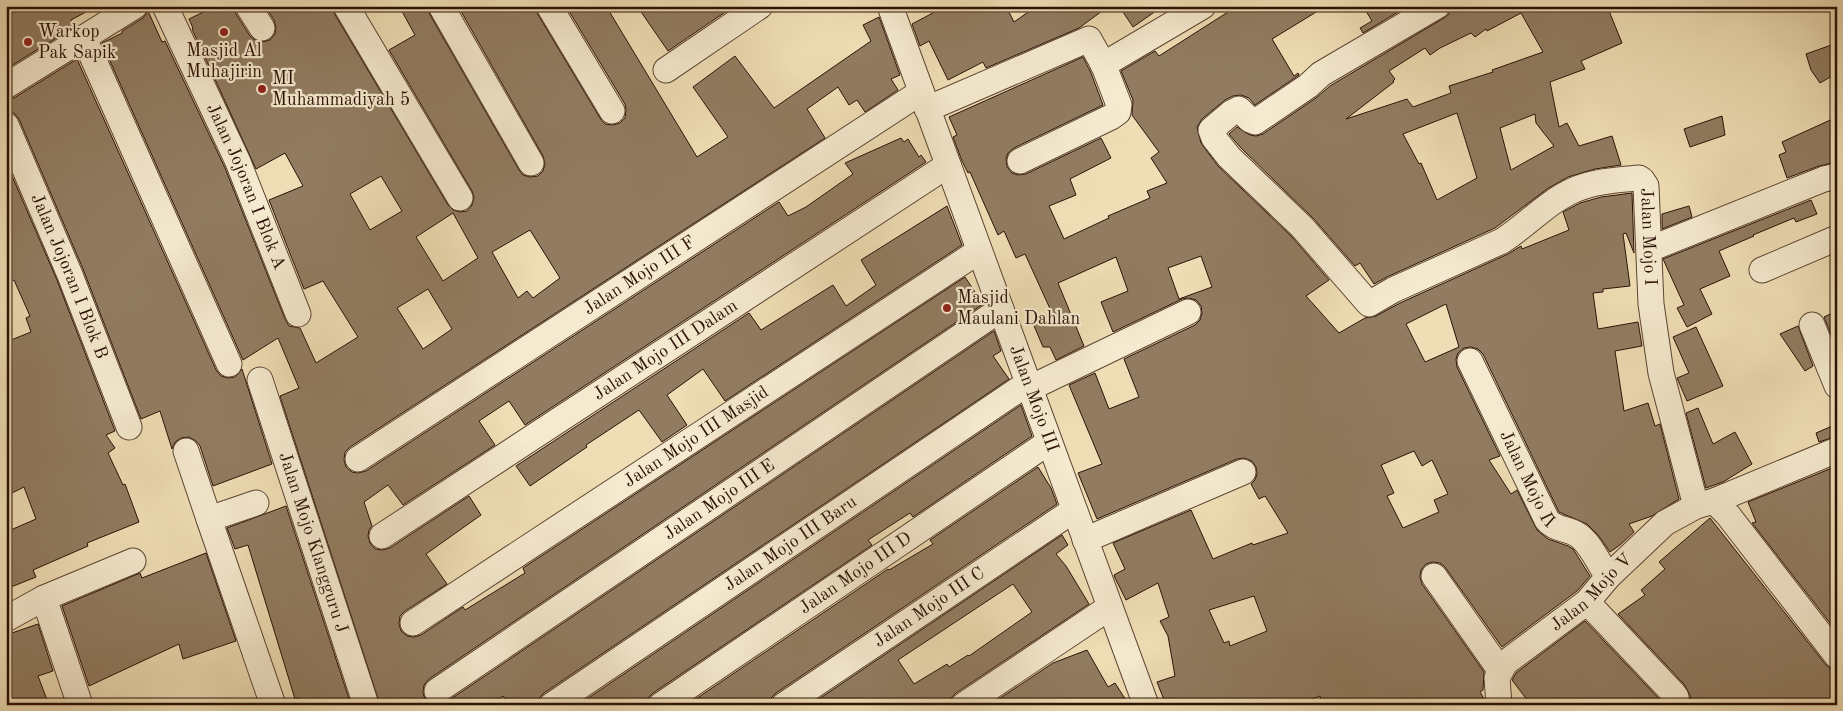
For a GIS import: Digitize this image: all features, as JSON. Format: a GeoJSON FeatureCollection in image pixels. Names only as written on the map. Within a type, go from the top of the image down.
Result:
{"type":"FeatureCollection","features":[{"type":"Feature","properties":{"kind":"street"},"geometry":{"type":"LineString","coordinates":[[6,86],[135,6]]}},
{"type":"Feature","properties":{"kind":"street","name":"Jalan Jojoran I Blok A"},"geometry":{"type":"LineString","coordinates":[[165,6],[238,162],[298,314]]}},
{"type":"Feature","properties":{"kind":"street"},"geometry":{"type":"LineString","coordinates":[[248,6],[262,28]]}},
{"type":"Feature","properties":{"kind":"street"},"geometry":{"type":"LineString","coordinates":[[346,6],[460,198]]}},
{"type":"Feature","properties":{"kind":"street"},"geometry":{"type":"LineString","coordinates":[[441,6],[531,163]]}},
{"type":"Feature","properties":{"kind":"street"},"geometry":{"type":"LineString","coordinates":[[549,6],[612,111]]}},
{"type":"Feature","properties":{"kind":"street"},"geometry":{"type":"LineString","coordinates":[[666,70],[760,6]]}},
{"type":"Feature","properties":{"kind":"street","name":"Jalan Mojo III"},"geometry":{"type":"LineString","coordinates":[[890,6],[1110,606],[1142,703]]}},
{"type":"Feature","properties":{"kind":"street"},"geometry":{"type":"LineString","coordinates":[[1020,161],[1116,114],[1119,105],[1104,65],[1203,6]]}},
{"type":"Feature","properties":{"kind":"street","name":"Jalan Mojo I"},"geometry":{"type":"LineString","coordinates":[[1437,6],[1321,74],[1308,86],[1255,122],[1250,120],[1239,109],[1231,113],[1211,130],[1214,138],[1229,157],[1302,227],[1369,304],[1393,290],[1502,241],[1575,189],[1600,182],[1639,178],[1645,182],[1650,249],[1651,304],[1661,373],[1705,503]]}},
{"type":"Feature","properties":{"kind":"street"},"geometry":{"type":"LineString","coordinates":[[84,38],[229,364]]}},
{"type":"Feature","properties":{"kind":"street","name":"Jalan Mojo III F"},"geometry":{"type":"LineString","coordinates":[[358,459],[924,100],[1088,40],[1090,40],[1104,65]]}},
{"type":"Feature","properties":{"kind":"street","name":"Jalan Jojoran I Blok B"},"geometry":{"type":"LineString","coordinates":[[6,125],[70,275],[128,427]]}},
{"type":"Feature","properties":{"kind":"street","name":"Jalan Mojo III Dalam"},"geometry":{"type":"LineString","coordinates":[[382,536],[948,164]]}},
{"type":"Feature","properties":{"kind":"street"},"geometry":{"type":"LineString","coordinates":[[1650,249],[1824,179],[1837,176]]}},
{"type":"Feature","properties":{"kind":"street"},"geometry":{"type":"LineString","coordinates":[[1762,270],[1837,238]]}},
{"type":"Feature","properties":{"kind":"street","name":"Jalan Mojo III Masjid"},"geometry":{"type":"LineString","coordinates":[[413,624],[979,251]]}},
{"type":"Feature","properties":{"kind":"street","name":"Jalan Mojo III E"},"geometry":{"type":"LineString","coordinates":[[437,691],[1001,309]]}},
{"type":"Feature","properties":{"kind":"street","name":"Jalan Mojo III Baru"},"geometry":{"type":"LineString","coordinates":[[552,705],[1029,386],[1188,312]]}},
{"type":"Feature","properties":{"kind":"street"},"geometry":{"type":"LineString","coordinates":[[1812,325],[1837,386]]}},
{"type":"Feature","properties":{"kind":"street","name":"Jalan Mojo II"},"geometry":{"type":"LineString","coordinates":[[1470,361],[1547,520],[1557,528],[1572,532],[1582,538],[1608,577]]}},
{"type":"Feature","properties":{"kind":"street","name":"Jalan Mojo Klangguru J"},"geometry":{"type":"LineString","coordinates":[[260,380],[366,705]]}},
{"type":"Feature","properties":{"kind":"street","name":"Jalan Mojo III D"},"geometry":{"type":"LineString","coordinates":[[661,705],[1049,442]]}},
{"type":"Feature","properties":{"kind":"street"},"geometry":{"type":"LineString","coordinates":[[186,450],[273,705]]}},
{"type":"Feature","properties":{"kind":"street","name":"Jalan Mojo V"},"geometry":{"type":"LineString","coordinates":[[1500,670],[1505,663],[1587,602],[1608,577],[1654,531],[1665,523],[1705,503],[1837,450]]}},
{"type":"Feature","properties":{"kind":"street"},"geometry":{"type":"LineString","coordinates":[[1085,540],[1243,472]]}},
{"type":"Feature","properties":{"kind":"street"},"geometry":{"type":"LineString","coordinates":[[209,519],[256,503]]}},
{"type":"Feature","properties":{"kind":"street"},"geometry":{"type":"LineString","coordinates":[[1705,503],[1728,516],[1837,656]]}},
{"type":"Feature","properties":{"kind":"street","name":"Jalan Mojo III C"},"geometry":{"type":"LineString","coordinates":[[784,705],[1074,510]]}},
{"type":"Feature","properties":{"kind":"street"},"geometry":{"type":"LineString","coordinates":[[6,619],[44,598],[133,561]]}},
{"type":"Feature","properties":{"kind":"street"},"geometry":{"type":"LineString","coordinates":[[1434,576],[1500,670],[1497,678],[1500,705]]}},
{"type":"Feature","properties":{"kind":"street"},"geometry":{"type":"LineString","coordinates":[[44,598],[80,705]]}},
{"type":"Feature","properties":{"kind":"street"},"geometry":{"type":"LineString","coordinates":[[1587,602],[1673,693],[1676,697],[1677,705]]}},
{"type":"Feature","properties":{"kind":"street"},"geometry":{"type":"LineString","coordinates":[[964,705],[1110,606]]}},
{"type":"Feature","properties":{"kind":"building"},"geometry":{"type":"Polygon","coordinates":[[[6,6],[97,6],[71,20],[74,27],[6,69],[6,6]]]}},
{"type":"Feature","properties":{"kind":"building"},"geometry":{"type":"Polygon","coordinates":[[[216,6],[234,6],[236,14],[250,36],[262,42],[270,40],[275,34],[276,28],[274,20],[265,6],[332,6],[334,13],[448,205],[453,210],[460,212],[467,211],[472,205],[474,198],[472,191],[389,50],[415,35],[399,6],[427,6],[429,13],[519,170],[523,175],[530,177],[538,176],[543,171],[545,164],[543,156],[458,6],[535,6],[537,13],[600,118],[605,124],[613,125],[620,123],[625,118],[625,104],[566,6],[606,6],[697,157],[728,137],[693,87],[735,56],[774,108],[871,41],[863,25],[879,17],[900,75],[891,79],[898,90],[865,112],[857,100],[849,105],[838,87],[807,109],[825,138],[345,452],[344,460],[346,467],[352,472],[366,471],[779,202],[788,216],[806,207],[853,174],[845,163],[901,138],[904,142],[908,139],[919,157],[921,155],[926,162],[525,425],[509,401],[479,421],[495,445],[403,505],[388,485],[364,502],[372,526],[368,536],[370,543],[375,549],[382,550],[390,548],[469,496],[481,515],[426,554],[447,584],[400,616],[399,624],[401,631],[407,636],[421,635],[463,607],[465,610],[525,573],[523,568],[965,277],[983,304],[429,679],[424,685],[423,693],[425,699],[435,705],[380,705],[280,396],[299,388],[278,338],[243,360],[102,43],[122,33],[122,31],[143,18],[148,11],[162,42],[165,41],[225,168],[285,319],[289,326],[300,328],[316,363],[358,337],[323,281],[304,289],[269,200],[303,186],[285,153],[256,169],[189,19],[216,6]],[[381,176],[350,194],[370,230],[402,211],[381,176]],[[453,213],[416,237],[443,281],[478,258],[453,213]],[[530,230],[492,252],[518,298],[527,291],[533,298],[560,278],[530,230]],[[428,289],[397,308],[423,349],[452,329],[428,289]]]}},
{"type":"Feature","properties":{"kind":"building"},"geometry":{"type":"Polygon","coordinates":[[[637,6],[734,6],[668,51],[637,6]]]}},
{"type":"Feature","properties":{"kind":"building"},"geometry":{"type":"Polygon","coordinates":[[[946,6],[1006,6],[1014,22],[1037,6],[1109,6],[1079,28],[986,68],[983,62],[948,80],[929,41],[920,46],[912,24],[946,6]]]}},
{"type":"Feature","properties":{"kind":"building"},"geometry":{"type":"Polygon","coordinates":[[[1119,6],[1163,6],[1133,27],[1119,6]]]}},
{"type":"Feature","properties":{"kind":"building"},"geometry":{"type":"Polygon","coordinates":[[[1225,6],[1326,6],[1272,39],[1294,76],[1298,73],[1299,75],[1255,105],[1249,98],[1241,95],[1225,100],[1202,119],[1197,127],[1201,143],[1218,166],[1292,237],[1329,280],[1306,296],[1339,333],[1365,318],[1376,316],[1400,303],[1508,254],[1521,246],[1522,249],[1569,230],[1563,212],[1580,203],[1601,197],[1632,193],[1634,253],[1626,233],[1623,234],[1630,286],[1603,289],[1603,292],[1593,293],[1598,329],[1638,322],[1642,346],[1615,351],[1624,411],[1648,403],[1655,426],[1660,424],[1679,499],[1652,516],[1629,524],[1634,532],[1610,552],[1598,535],[1587,524],[1559,512],[1483,354],[1478,349],[1471,347],[1464,348],[1458,353],[1456,359],[1457,367],[1500,456],[1489,460],[1511,494],[1517,490],[1537,530],[1548,539],[1573,549],[1590,576],[1577,591],[1502,647],[1445,567],[1440,563],[1433,562],[1426,564],[1421,570],[1422,584],[1484,672],[1483,690],[1480,692],[1485,705],[1322,705],[1320,696],[1296,705],[1166,705],[1157,682],[1175,676],[1168,636],[1160,621],[1169,617],[1158,583],[1126,600],[1115,578],[1114,575],[1125,569],[1113,543],[1191,510],[1213,559],[1252,543],[1253,545],[1288,533],[1265,496],[1259,499],[1251,484],[1257,474],[1256,467],[1252,461],[1244,458],[1237,459],[1097,519],[1078,473],[1102,464],[1069,385],[1095,373],[1109,409],[1139,397],[1124,359],[1195,325],[1200,320],[1201,306],[1196,300],[1182,299],[1113,332],[1101,302],[1128,291],[1116,257],[1058,283],[1084,346],[1056,360],[1050,347],[1043,347],[1032,321],[1052,313],[1025,254],[1016,258],[1004,231],[998,235],[970,172],[968,173],[962,161],[953,137],[957,135],[949,117],[1083,57],[1103,105],[1014,148],[1008,153],[1006,159],[1007,167],[1012,173],[1018,175],[1026,174],[1101,138],[1111,158],[1070,179],[1076,195],[1049,206],[1064,239],[1109,218],[1108,216],[1150,198],[1147,191],[1167,183],[1151,158],[1159,152],[1132,115],[1133,100],[1121,71],[1155,51],[1159,56],[1228,12],[1225,6]],[[1201,256],[1168,268],[1179,299],[1212,287],[1201,256]],[[1446,304],[1406,324],[1425,362],[1459,347],[1446,304]],[[1414,451],[1381,465],[1394,493],[1387,496],[1403,528],[1439,512],[1434,500],[1448,494],[1432,460],[1422,466],[1414,451]],[[1254,596],[1209,610],[1224,643],[1229,641],[1230,646],[1267,631],[1254,596]]]}},
{"type":"Feature","properties":{"kind":"building"},"geometry":{"type":"Polygon","coordinates":[[[1363,6],[1408,6],[1363,33],[1360,28],[1372,21],[1363,6]]]}},
{"type":"Feature","properties":{"kind":"building"},"geometry":{"type":"Polygon","coordinates":[[[1451,6],[1607,6],[1622,43],[1581,61],[1585,69],[1550,82],[1559,127],[1567,123],[1579,146],[1612,136],[1621,165],[1595,169],[1568,177],[1547,189],[1495,228],[1374,284],[1360,263],[1355,266],[1313,218],[1229,134],[1237,127],[1250,135],[1263,134],[1316,98],[1330,86],[1449,14],[1451,6]],[[1521,13],[1487,31],[1486,29],[1475,37],[1471,33],[1430,55],[1425,48],[1389,71],[1395,79],[1394,82],[1346,119],[1407,99],[1413,107],[1451,93],[1449,86],[1493,72],[1492,70],[1543,52],[1521,13]],[[1457,113],[1403,134],[1419,164],[1421,163],[1437,200],[1477,178],[1457,113]],[[1535,114],[1500,128],[1511,170],[1554,146],[1536,123],[1535,114]]]}},
{"type":"Feature","properties":{"kind":"building"},"geometry":{"type":"Polygon","coordinates":[[[1837,43],[1837,73],[1820,83],[1811,70],[1806,54],[1837,43]]]}},
{"type":"Feature","properties":{"kind":"building"},"geometry":{"type":"Polygon","coordinates":[[[77,59],[216,370],[221,376],[228,378],[235,377],[242,369],[272,464],[213,486],[200,446],[196,441],[189,437],[181,438],[175,442],[172,449],[160,411],[141,419],[83,269],[19,119],[14,113],[6,111],[6,100],[14,98],[77,59]]]}},
{"type":"Feature","properties":{"kind":"building"},"geometry":{"type":"Polygon","coordinates":[[[1722,116],[1725,135],[1690,147],[1684,129],[1722,116]]]}},
{"type":"Feature","properties":{"kind":"building"},"geometry":{"type":"Polygon","coordinates":[[[1837,117],[1837,162],[1819,166],[1787,178],[1779,155],[1786,152],[1782,142],[1837,117]]]}},
{"type":"Feature","properties":{"kind":"building"},"geometry":{"type":"Polygon","coordinates":[[[6,162],[57,280],[115,431],[106,435],[115,448],[108,453],[123,485],[125,484],[139,522],[87,543],[88,546],[33,570],[36,577],[6,589],[6,532],[36,519],[24,487],[6,496],[6,342],[31,332],[26,318],[30,316],[14,280],[6,283],[6,162]]]}},
{"type":"Feature","properties":{"kind":"building"},"geometry":{"type":"Polygon","coordinates":[[[1811,200],[1817,214],[1796,222],[1794,218],[1719,251],[1730,276],[1700,289],[1712,314],[1687,327],[1677,308],[1684,305],[1663,259],[1811,200]]]}},
{"type":"Feature","properties":{"kind":"building"},"geometry":{"type":"Polygon","coordinates":[[[947,206],[962,245],[725,401],[703,369],[667,395],[687,425],[662,442],[639,410],[586,445],[587,447],[530,486],[516,466],[749,313],[761,330],[833,285],[846,306],[876,285],[861,260],[947,206]]]}},
{"type":"Feature","properties":{"kind":"building"},"geometry":{"type":"Polygon","coordinates":[[[1689,206],[1692,217],[1662,229],[1662,214],[1689,206]]]}},
{"type":"Feature","properties":{"kind":"building"},"geometry":{"type":"Polygon","coordinates":[[[1837,311],[1837,343],[1835,344],[1824,317],[1837,311]]]}},
{"type":"Feature","properties":{"kind":"building"},"geometry":{"type":"Polygon","coordinates":[[[1798,326],[1813,366],[1805,371],[1780,334],[1798,326]]]}},
{"type":"Feature","properties":{"kind":"building"},"geometry":{"type":"Polygon","coordinates":[[[1696,327],[1723,386],[1687,401],[1677,378],[1689,373],[1673,337],[1696,327]]]}},
{"type":"Feature","properties":{"kind":"building"},"geometry":{"type":"Polygon","coordinates":[[[994,331],[1001,351],[993,356],[1009,379],[544,693],[539,698],[538,705],[509,705],[503,696],[491,705],[440,705],[445,703],[994,331]]]}},
{"type":"Feature","properties":{"kind":"building"},"geometry":{"type":"Polygon","coordinates":[[[1021,405],[1032,436],[913,517],[910,513],[868,540],[872,545],[653,693],[648,698],[647,705],[578,705],[1021,405]]]}},
{"type":"Feature","properties":{"kind":"building"},"geometry":{"type":"Polygon","coordinates":[[[1698,408],[1713,444],[1735,432],[1752,464],[1723,482],[1706,488],[1686,413],[1698,408]]]}},
{"type":"Feature","properties":{"kind":"building"},"geometry":{"type":"Polygon","coordinates":[[[1837,424],[1837,436],[1819,442],[1816,433],[1837,424]]]}},
{"type":"Feature","properties":{"kind":"building"},"geometry":{"type":"Polygon","coordinates":[[[1837,466],[1837,632],[1752,523],[1756,522],[1748,502],[1837,466]]]}},
{"type":"Feature","properties":{"kind":"building"},"geometry":{"type":"Polygon","coordinates":[[[1038,467],[1051,488],[1057,504],[776,693],[771,698],[770,705],[687,705],[888,569],[933,544],[930,540],[1038,467]]]}},
{"type":"Feature","properties":{"kind":"building"},"geometry":{"type":"Polygon","coordinates":[[[286,506],[351,705],[300,705],[298,698],[295,699],[248,545],[235,549],[227,528],[286,506]]]}},
{"type":"Feature","properties":{"kind":"building"},"geometry":{"type":"Polygon","coordinates":[[[1710,518],[1826,665],[1831,669],[1837,670],[1837,705],[1691,705],[1690,695],[1684,684],[1618,614],[1645,595],[1641,590],[1665,569],[1659,562],[1710,518]]]}},
{"type":"Feature","properties":{"kind":"building"},"geometry":{"type":"Polygon","coordinates":[[[1062,535],[1068,545],[1056,554],[1066,566],[1089,604],[956,693],[951,698],[950,705],[810,705],[1062,535]],[[1013,584],[898,660],[914,684],[947,664],[949,667],[969,656],[1032,612],[1013,584]]]}},
{"type":"Feature","properties":{"kind":"building"},"geometry":{"type":"Polygon","coordinates":[[[206,553],[236,641],[183,659],[179,644],[89,686],[62,606],[140,573],[142,578],[206,553]]]}},
{"type":"Feature","properties":{"kind":"building"},"geometry":{"type":"Polygon","coordinates":[[[1585,621],[1662,702],[1662,705],[1531,705],[1512,680],[1516,673],[1585,621]]]}},
{"type":"Feature","properties":{"kind":"building"},"geometry":{"type":"Polygon","coordinates":[[[38,624],[53,671],[38,676],[49,705],[6,705],[6,635],[38,624]]]}},
{"type":"Feature","properties":{"kind":"building"},"geometry":{"type":"Polygon","coordinates":[[[1087,650],[1108,687],[1115,683],[1129,705],[990,705],[1053,663],[1087,650]]]}},
{"type":"Feature","properties":{"kind":"place","name":"Masjid Al Muhajirin"},"geometry":{"type":"Point","coordinates":[224,32]}},
{"type":"Feature","properties":{"kind":"place","name":"Warkop Pak Sapik"},"geometry":{"type":"Point","coordinates":[28,42]}},
{"type":"Feature","properties":{"kind":"place","name":"MI Muhammadiyah 5"},"geometry":{"type":"Point","coordinates":[262,89]}},
{"type":"Feature","properties":{"kind":"place","name":"Masjid Maulani Dahlan"},"geometry":{"type":"Point","coordinates":[947,308]}}]}
